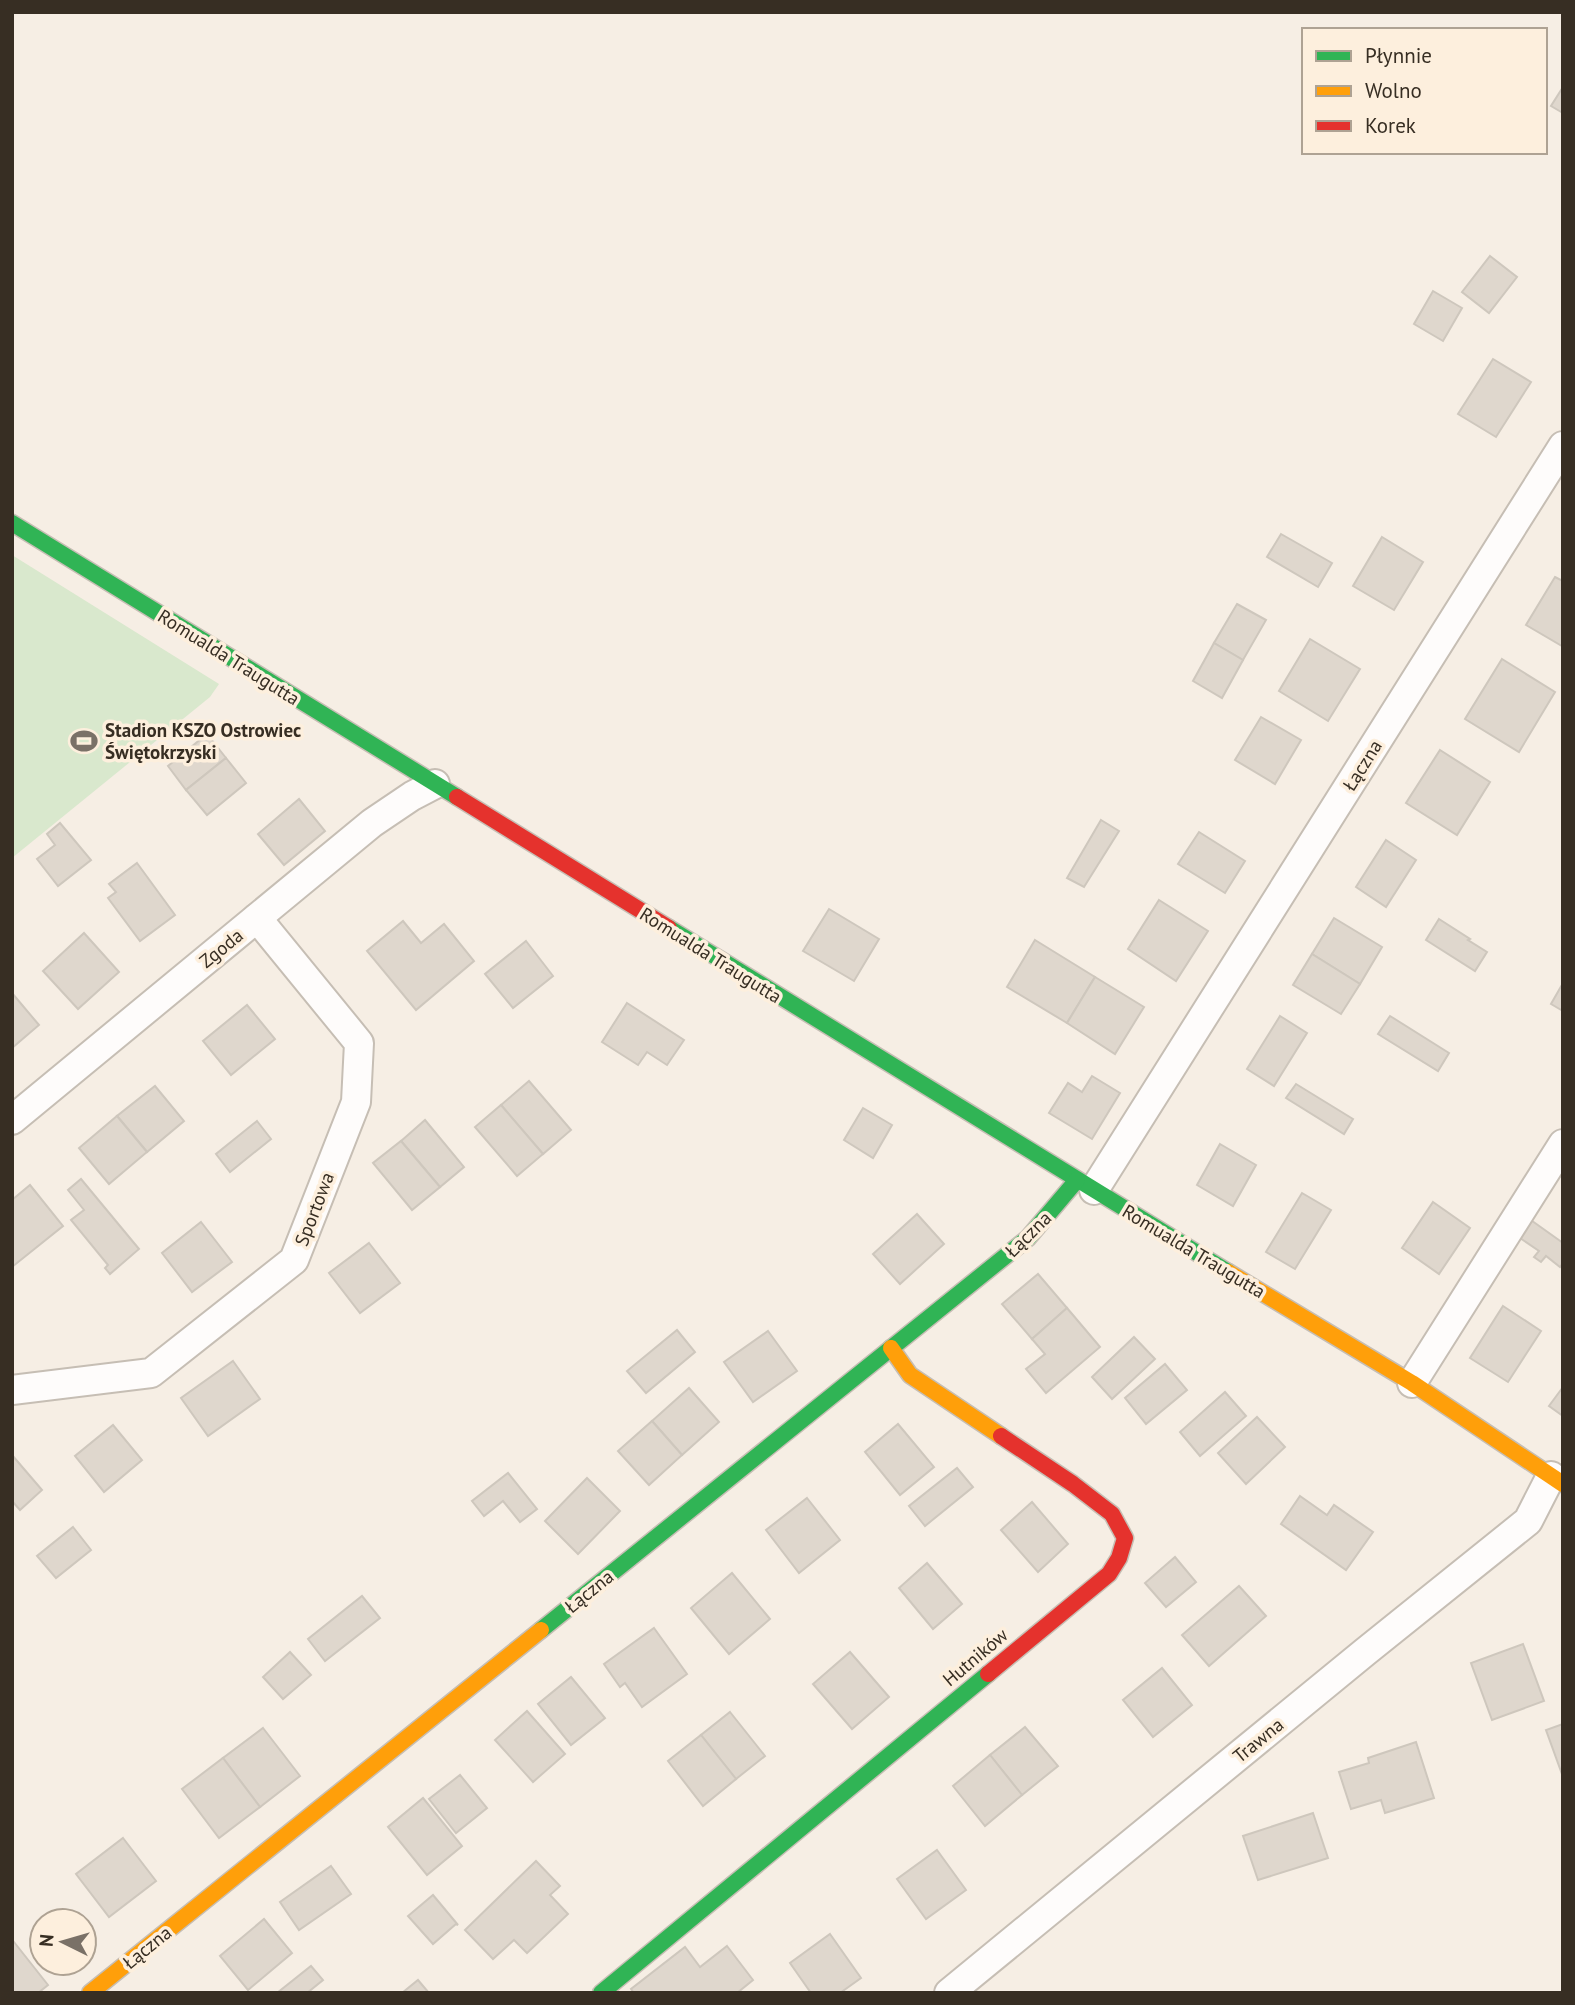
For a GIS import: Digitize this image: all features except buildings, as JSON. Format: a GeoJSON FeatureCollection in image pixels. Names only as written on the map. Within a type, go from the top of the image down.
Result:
{"type":"FeatureCollection","features":[{"type":"Feature","properties":{"kind":"street","name":"Łączna"},"geometry":{"type":"LineString","coordinates":[[90,1993],[1028,1238],[1086,1185],[1563,446]]}},
{"type":"Feature","properties":{"kind":"street","name":"Romualda Traugutta"},"geometry":{"type":"LineString","coordinates":[[12,523],[1412,1383],[1557,1480]]}},
{"type":"Feature","properties":{"kind":"street","name":"Zgoda"},"geometry":{"type":"LineString","coordinates":[[12,1119],[372,823],[435,784]]}},
{"type":"Feature","properties":{"kind":"street","name":"Sportowa"},"geometry":{"type":"LineString","coordinates":[[12,1390],[151,1373],[294,1260],[356,1102],[359,1043],[257,918]]}},
{"type":"Feature","properties":{"kind":"street"},"geometry":{"type":"LineString","coordinates":[[1412,1383],[1563,1144]]}},
{"type":"Feature","properties":{"kind":"street","name":"Hutników"},"geometry":{"type":"LineString","coordinates":[[601,1993],[1109,1574],[1119,1558],[1125,1538],[1112,1514],[1073,1484],[910,1375],[891,1348]]}},
{"type":"Feature","properties":{"kind":"street","name":"Trawna"},"geometry":{"type":"LineString","coordinates":[[949,1993],[1528,1521],[1557,1480]]}},
{"type":"Feature","properties":{"kind":"green space","name":"Stadion KSZO Ostrowiec Świętokrzyski"},"geometry":{"type":"Polygon","coordinates":[[[12,555],[219,684],[210,697],[12,858],[12,555]]]}},
{"type":"Feature","properties":{"kind":"traffic: fast"},"geometry":{"type":"LineString","coordinates":[[12,523],[457,797]]}},
{"type":"Feature","properties":{"kind":"traffic: fast"},"geometry":{"type":"LineString","coordinates":[[669,928],[1228,1272]]}},
{"type":"Feature","properties":{"kind":"traffic: fast"},"geometry":{"type":"LineString","coordinates":[[541,1630],[1028,1238],[1077,1180]]}},
{"type":"Feature","properties":{"kind":"traffic: fast"},"geometry":{"type":"LineString","coordinates":[[601,1993],[988,1674]]}},
{"type":"Feature","properties":{"kind":"traffic: slow"},"geometry":{"type":"LineString","coordinates":[[1228,1272],[1412,1383],[1563,1484]]}},
{"type":"Feature","properties":{"kind":"traffic: slow"},"geometry":{"type":"LineString","coordinates":[[891,1348],[910,1375],[1001,1436]]}},
{"type":"Feature","properties":{"kind":"traffic: slow"},"geometry":{"type":"LineString","coordinates":[[90,1993],[541,1630]]}},
{"type":"Feature","properties":{"kind":"traffic: jam"},"geometry":{"type":"LineString","coordinates":[[457,797],[669,928]]}},
{"type":"Feature","properties":{"kind":"traffic: jam"},"geometry":{"type":"LineString","coordinates":[[988,1674],[1109,1574],[1119,1558],[1125,1538],[1112,1514],[1073,1484],[1001,1436]]}},
{"type":"Feature","properties":{"kind":"place","name":"Stadion KSZO Ostrowiec Świętokrzyski"},"geometry":{"type":"Point","coordinates":[84,741]}}]}
